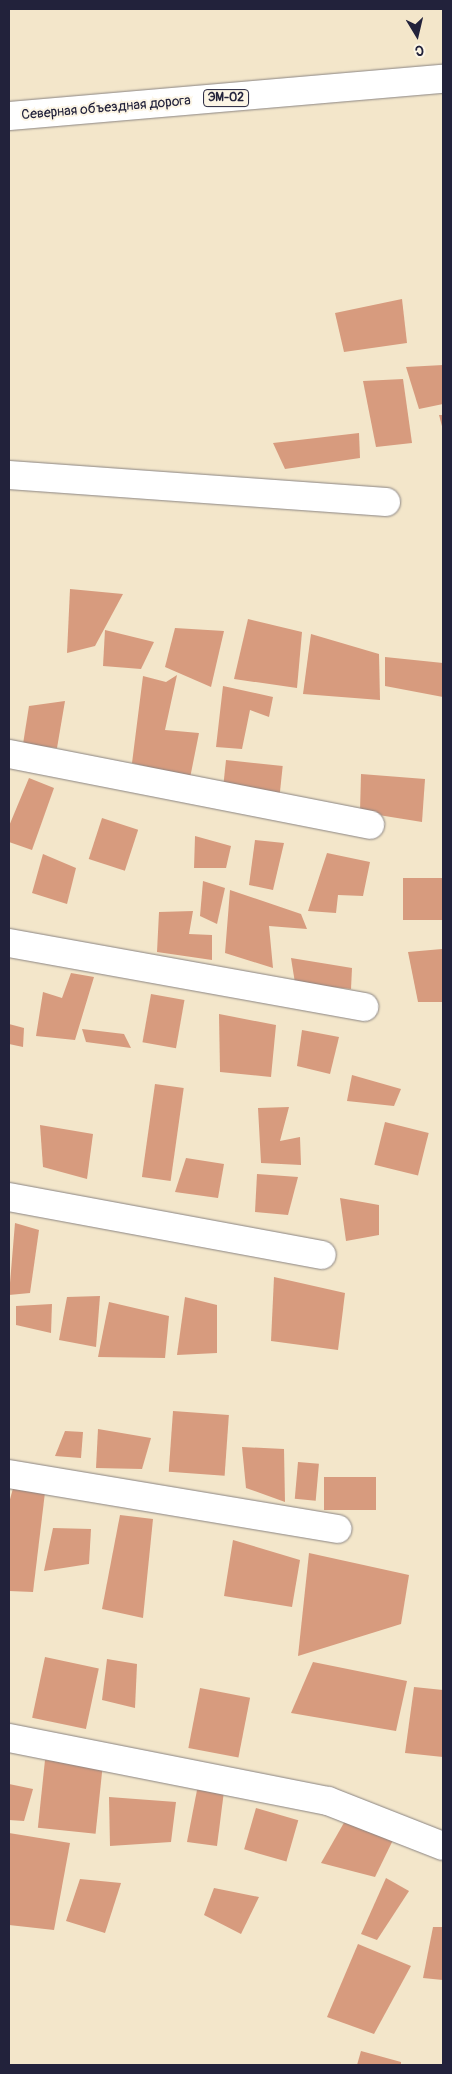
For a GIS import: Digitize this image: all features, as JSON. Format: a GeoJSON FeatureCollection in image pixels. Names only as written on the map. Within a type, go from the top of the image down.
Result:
{"type":"FeatureCollection","features":[{"type":"Feature","properties":{"kind":"main road","name":"Северная объездная дорога"},"geometry":{"type":"LineString","coordinates":[[9,116],[443,79]]}},
{"type":"Feature","properties":{"kind":"main road"},"geometry":{"type":"LineString","coordinates":[[9,475],[386,502]]}},
{"type":"Feature","properties":{"kind":"main road"},"geometry":{"type":"LineString","coordinates":[[9,754],[370,825]]}},
{"type":"Feature","properties":{"kind":"main road"},"geometry":{"type":"LineString","coordinates":[[9,943],[364,1007]]}},
{"type":"Feature","properties":{"kind":"main road"},"geometry":{"type":"LineString","coordinates":[[9,1196],[322,1255]]}},
{"type":"Feature","properties":{"kind":"main road"},"geometry":{"type":"LineString","coordinates":[[9,1474],[337,1529]]}},
{"type":"Feature","properties":{"kind":"main road"},"geometry":{"type":"LineString","coordinates":[[9,1738],[328,1801],[443,1846]]}},
{"type":"Feature","properties":{"kind":"building"},"geometry":{"type":"Polygon","coordinates":[[[402,299],[407,343],[344,352],[335,313],[402,299]]]}},
{"type":"Feature","properties":{"kind":"building"},"geometry":{"type":"Polygon","coordinates":[[[443,365],[443,404],[419,409],[406,367],[443,365]]]}},
{"type":"Feature","properties":{"kind":"building"},"geometry":{"type":"Polygon","coordinates":[[[403,379],[412,443],[376,447],[363,381],[403,379]]]}},
{"type":"Feature","properties":{"kind":"building"},"geometry":{"type":"Polygon","coordinates":[[[439,415],[443,415],[443,430],[439,415]]]}},
{"type":"Feature","properties":{"kind":"building"},"geometry":{"type":"Polygon","coordinates":[[[359,433],[360,458],[285,469],[273,443],[359,433]]]}},
{"type":"Feature","properties":{"kind":"building"},"geometry":{"type":"Polygon","coordinates":[[[70,589],[123,594],[95,646],[67,653],[70,589]]]}},
{"type":"Feature","properties":{"kind":"building"},"geometry":{"type":"Polygon","coordinates":[[[248,619],[302,632],[297,688],[234,679],[248,619]]]}},
{"type":"Feature","properties":{"kind":"building"},"geometry":{"type":"Polygon","coordinates":[[[175,628],[224,631],[211,687],[165,667],[175,628]]]}},
{"type":"Feature","properties":{"kind":"building"},"geometry":{"type":"Polygon","coordinates":[[[105,630],[154,642],[141,669],[103,666],[105,630]]]}},
{"type":"Feature","properties":{"kind":"building"},"geometry":{"type":"Polygon","coordinates":[[[311,634],[379,654],[380,700],[303,694],[311,634]]]}},
{"type":"Feature","properties":{"kind":"building"},"geometry":{"type":"Polygon","coordinates":[[[385,657],[443,663],[443,697],[385,686],[385,657]]]}},
{"type":"Feature","properties":{"kind":"building"},"geometry":{"type":"Polygon","coordinates":[[[177,675],[165,730],[199,733],[190,778],[132,763],[143,676],[166,682],[177,675]]]}},
{"type":"Feature","properties":{"kind":"building"},"geometry":{"type":"Polygon","coordinates":[[[223,686],[273,697],[269,717],[250,710],[242,749],[216,747],[223,686]]]}},
{"type":"Feature","properties":{"kind":"building"},"geometry":{"type":"Polygon","coordinates":[[[65,701],[57,748],[23,744],[29,706],[65,701]]]}},
{"type":"Feature","properties":{"kind":"building"},"geometry":{"type":"Polygon","coordinates":[[[226,760],[283,766],[280,795],[223,789],[226,760]]]}},
{"type":"Feature","properties":{"kind":"building"},"geometry":{"type":"Polygon","coordinates":[[[361,774],[425,779],[422,822],[360,812],[361,774]]]}},
{"type":"Feature","properties":{"kind":"building"},"geometry":{"type":"Polygon","coordinates":[[[29,778],[54,788],[32,850],[9,842],[9,826],[29,778]]]}},
{"type":"Feature","properties":{"kind":"building"},"geometry":{"type":"Polygon","coordinates":[[[102,818],[138,830],[125,871],[89,859],[102,818]]]}},
{"type":"Feature","properties":{"kind":"building"},"geometry":{"type":"Polygon","coordinates":[[[195,836],[231,846],[226,868],[194,868],[195,836]]]}},
{"type":"Feature","properties":{"kind":"building"},"geometry":{"type":"Polygon","coordinates":[[[255,840],[284,843],[273,890],[249,885],[255,840]]]}},
{"type":"Feature","properties":{"kind":"building"},"geometry":{"type":"Polygon","coordinates":[[[327,853],[370,862],[363,896],[338,895],[336,913],[308,911],[327,853]]]}},
{"type":"Feature","properties":{"kind":"building"},"geometry":{"type":"Polygon","coordinates":[[[43,854],[76,868],[67,904],[32,893],[43,854]]]}},
{"type":"Feature","properties":{"kind":"building"},"geometry":{"type":"Polygon","coordinates":[[[403,878],[443,878],[443,920],[403,920],[403,878]]]}},
{"type":"Feature","properties":{"kind":"building"},"geometry":{"type":"Polygon","coordinates":[[[203,881],[225,888],[217,924],[200,916],[203,881]]]}},
{"type":"Feature","properties":{"kind":"building"},"geometry":{"type":"Polygon","coordinates":[[[230,890],[301,914],[307,929],[269,926],[273,968],[225,953],[230,890]]]}},
{"type":"Feature","properties":{"kind":"building"},"geometry":{"type":"Polygon","coordinates":[[[193,911],[189,934],[212,935],[212,960],[157,952],[159,912],[193,911]]]}},
{"type":"Feature","properties":{"kind":"building"},"geometry":{"type":"Polygon","coordinates":[[[442,949],[443,1002],[418,1002],[408,952],[442,949]]]}},
{"type":"Feature","properties":{"kind":"building"},"geometry":{"type":"Polygon","coordinates":[[[291,958],[352,968],[351,989],[295,983],[291,958]]]}},
{"type":"Feature","properties":{"kind":"building"},"geometry":{"type":"Polygon","coordinates":[[[71,973],[94,977],[75,1040],[36,1036],[43,992],[62,998],[71,973]]]}},
{"type":"Feature","properties":{"kind":"building"},"geometry":{"type":"Polygon","coordinates":[[[151,994],[184,1000],[176,1048],[142,1042],[151,994]]]}},
{"type":"Feature","properties":{"kind":"building"},"geometry":{"type":"Polygon","coordinates":[[[219,1014],[276,1025],[271,1077],[220,1072],[219,1014]]]}},
{"type":"Feature","properties":{"kind":"building"},"geometry":{"type":"Polygon","coordinates":[[[9,1024],[24,1028],[23,1047],[9,1044],[9,1024]]]}},
{"type":"Feature","properties":{"kind":"building"},"geometry":{"type":"Polygon","coordinates":[[[82,1029],[124,1034],[131,1048],[86,1042],[82,1029]]]}},
{"type":"Feature","properties":{"kind":"building"},"geometry":{"type":"Polygon","coordinates":[[[302,1030],[339,1037],[330,1074],[297,1066],[302,1030]]]}},
{"type":"Feature","properties":{"kind":"building"},"geometry":{"type":"Polygon","coordinates":[[[352,1075],[401,1089],[394,1106],[347,1101],[352,1075]]]}},
{"type":"Feature","properties":{"kind":"building"},"geometry":{"type":"Polygon","coordinates":[[[155,1084],[184,1088],[171,1181],[142,1177],[155,1084]]]}},
{"type":"Feature","properties":{"kind":"building"},"geometry":{"type":"Polygon","coordinates":[[[289,1107],[280,1141],[300,1137],[301,1165],[261,1163],[258,1108],[289,1107]]]}},
{"type":"Feature","properties":{"kind":"building"},"geometry":{"type":"Polygon","coordinates":[[[385,1122],[429,1133],[418,1176],[374,1165],[385,1122]]]}},
{"type":"Feature","properties":{"kind":"building"},"geometry":{"type":"Polygon","coordinates":[[[40,1125],[93,1134],[87,1179],[43,1167],[40,1125]]]}},
{"type":"Feature","properties":{"kind":"building"},"geometry":{"type":"Polygon","coordinates":[[[186,1158],[224,1164],[218,1198],[175,1192],[186,1158]]]}},
{"type":"Feature","properties":{"kind":"building"},"geometry":{"type":"Polygon","coordinates":[[[257,1174],[298,1177],[288,1215],[255,1212],[257,1174]]]}},
{"type":"Feature","properties":{"kind":"building"},"geometry":{"type":"Polygon","coordinates":[[[340,1198],[379,1205],[379,1235],[346,1241],[340,1198]]]}},
{"type":"Feature","properties":{"kind":"building"},"geometry":{"type":"Polygon","coordinates":[[[15,1223],[39,1230],[30,1293],[9,1295],[15,1223]]]}},
{"type":"Feature","properties":{"kind":"building"},"geometry":{"type":"Polygon","coordinates":[[[274,1277],[345,1293],[338,1350],[271,1341],[274,1277]]]}},
{"type":"Feature","properties":{"kind":"building"},"geometry":{"type":"Polygon","coordinates":[[[100,1296],[96,1347],[59,1340],[67,1297],[100,1296]]]}},
{"type":"Feature","properties":{"kind":"building"},"geometry":{"type":"Polygon","coordinates":[[[185,1297],[217,1305],[217,1353],[177,1355],[185,1297]]]}},
{"type":"Feature","properties":{"kind":"building"},"geometry":{"type":"Polygon","coordinates":[[[109,1302],[169,1316],[165,1358],[98,1357],[109,1302]]]}},
{"type":"Feature","properties":{"kind":"building"},"geometry":{"type":"Polygon","coordinates":[[[52,1304],[51,1333],[16,1325],[16,1306],[52,1304]]]}},
{"type":"Feature","properties":{"kind":"building"},"geometry":{"type":"Polygon","coordinates":[[[173,1411],[229,1415],[225,1476],[169,1472],[173,1411]]]}},
{"type":"Feature","properties":{"kind":"building"},"geometry":{"type":"Polygon","coordinates":[[[98,1429],[151,1438],[142,1469],[96,1468],[98,1429]]]}},
{"type":"Feature","properties":{"kind":"building"},"geometry":{"type":"Polygon","coordinates":[[[65,1431],[83,1432],[81,1458],[55,1456],[65,1431]]]}},
{"type":"Feature","properties":{"kind":"building"},"geometry":{"type":"Polygon","coordinates":[[[242,1447],[284,1449],[285,1502],[246,1488],[242,1447]]]}},
{"type":"Feature","properties":{"kind":"building"},"geometry":{"type":"Polygon","coordinates":[[[298,1462],[319,1464],[316,1501],[295,1499],[298,1462]]]}},
{"type":"Feature","properties":{"kind":"building"},"geometry":{"type":"Polygon","coordinates":[[[324,1477],[376,1477],[376,1510],[324,1510],[324,1477]]]}},
{"type":"Feature","properties":{"kind":"building"},"geometry":{"type":"Polygon","coordinates":[[[15,1481],[46,1484],[33,1592],[9,1591],[9,1503],[15,1481]]]}},
{"type":"Feature","properties":{"kind":"building"},"geometry":{"type":"Polygon","coordinates":[[[120,1515],[153,1519],[143,1618],[102,1609],[120,1515]]]}},
{"type":"Feature","properties":{"kind":"building"},"geometry":{"type":"Polygon","coordinates":[[[53,1528],[91,1529],[89,1564],[44,1571],[53,1528]]]}},
{"type":"Feature","properties":{"kind":"building"},"geometry":{"type":"Polygon","coordinates":[[[233,1540],[300,1560],[292,1607],[224,1596],[233,1540]]]}},
{"type":"Feature","properties":{"kind":"building"},"geometry":{"type":"Polygon","coordinates":[[[309,1553],[409,1575],[401,1624],[298,1656],[309,1553]]]}},
{"type":"Feature","properties":{"kind":"building"},"geometry":{"type":"Polygon","coordinates":[[[45,1657],[99,1668],[86,1729],[32,1718],[45,1657]]]}},
{"type":"Feature","properties":{"kind":"building"},"geometry":{"type":"Polygon","coordinates":[[[107,1659],[137,1664],[135,1708],[102,1700],[107,1659]]]}},
{"type":"Feature","properties":{"kind":"building"},"geometry":{"type":"Polygon","coordinates":[[[313,1662],[407,1681],[396,1731],[291,1713],[313,1662]]]}},
{"type":"Feature","properties":{"kind":"building"},"geometry":{"type":"Polygon","coordinates":[[[414,1687],[443,1690],[443,1757],[405,1753],[414,1687]]]}},
{"type":"Feature","properties":{"kind":"building"},"geometry":{"type":"Polygon","coordinates":[[[200,1688],[250,1698],[238,1758],[188,1748],[200,1688]]]}},
{"type":"Feature","properties":{"kind":"building"},"geometry":{"type":"Polygon","coordinates":[[[45,1760],[103,1766],[96,1834],[38,1828],[45,1760]]]}},
{"type":"Feature","properties":{"kind":"building"},"geometry":{"type":"Polygon","coordinates":[[[9,1784],[33,1789],[24,1821],[9,1820],[9,1784]]]}},
{"type":"Feature","properties":{"kind":"building"},"geometry":{"type":"Polygon","coordinates":[[[197,1790],[224,1791],[217,1846],[187,1842],[197,1790]]]}},
{"type":"Feature","properties":{"kind":"building"},"geometry":{"type":"Polygon","coordinates":[[[109,1797],[176,1802],[171,1842],[110,1846],[109,1797]]]}},
{"type":"Feature","properties":{"kind":"building"},"geometry":{"type":"Polygon","coordinates":[[[256,1808],[298,1820],[286,1861],[244,1849],[256,1808]]]}},
{"type":"Feature","properties":{"kind":"building"},"geometry":{"type":"Polygon","coordinates":[[[345,1821],[394,1838],[375,1877],[321,1863],[345,1821]]]}},
{"type":"Feature","properties":{"kind":"building"},"geometry":{"type":"Polygon","coordinates":[[[9,1833],[70,1843],[54,1930],[9,1925],[9,1833]]]}},
{"type":"Feature","properties":{"kind":"building"},"geometry":{"type":"Polygon","coordinates":[[[386,1878],[409,1891],[377,1940],[361,1934],[386,1878]]]}},
{"type":"Feature","properties":{"kind":"building"},"geometry":{"type":"Polygon","coordinates":[[[80,1879],[121,1883],[105,1933],[66,1921],[80,1879]]]}},
{"type":"Feature","properties":{"kind":"building"},"geometry":{"type":"Polygon","coordinates":[[[214,1888],[259,1897],[241,1934],[204,1915],[214,1888]]]}},
{"type":"Feature","properties":{"kind":"building"},"geometry":{"type":"Polygon","coordinates":[[[433,1927],[443,1927],[443,1980],[423,1978],[433,1927]]]}},
{"type":"Feature","properties":{"kind":"building"},"geometry":{"type":"Polygon","coordinates":[[[358,1944],[411,1966],[374,2034],[327,2017],[358,1944]]]}},
{"type":"Feature","properties":{"kind":"building"},"geometry":{"type":"Polygon","coordinates":[[[361,2051],[401,2062],[401,2065],[357,2065],[361,2051]]]}}]}
